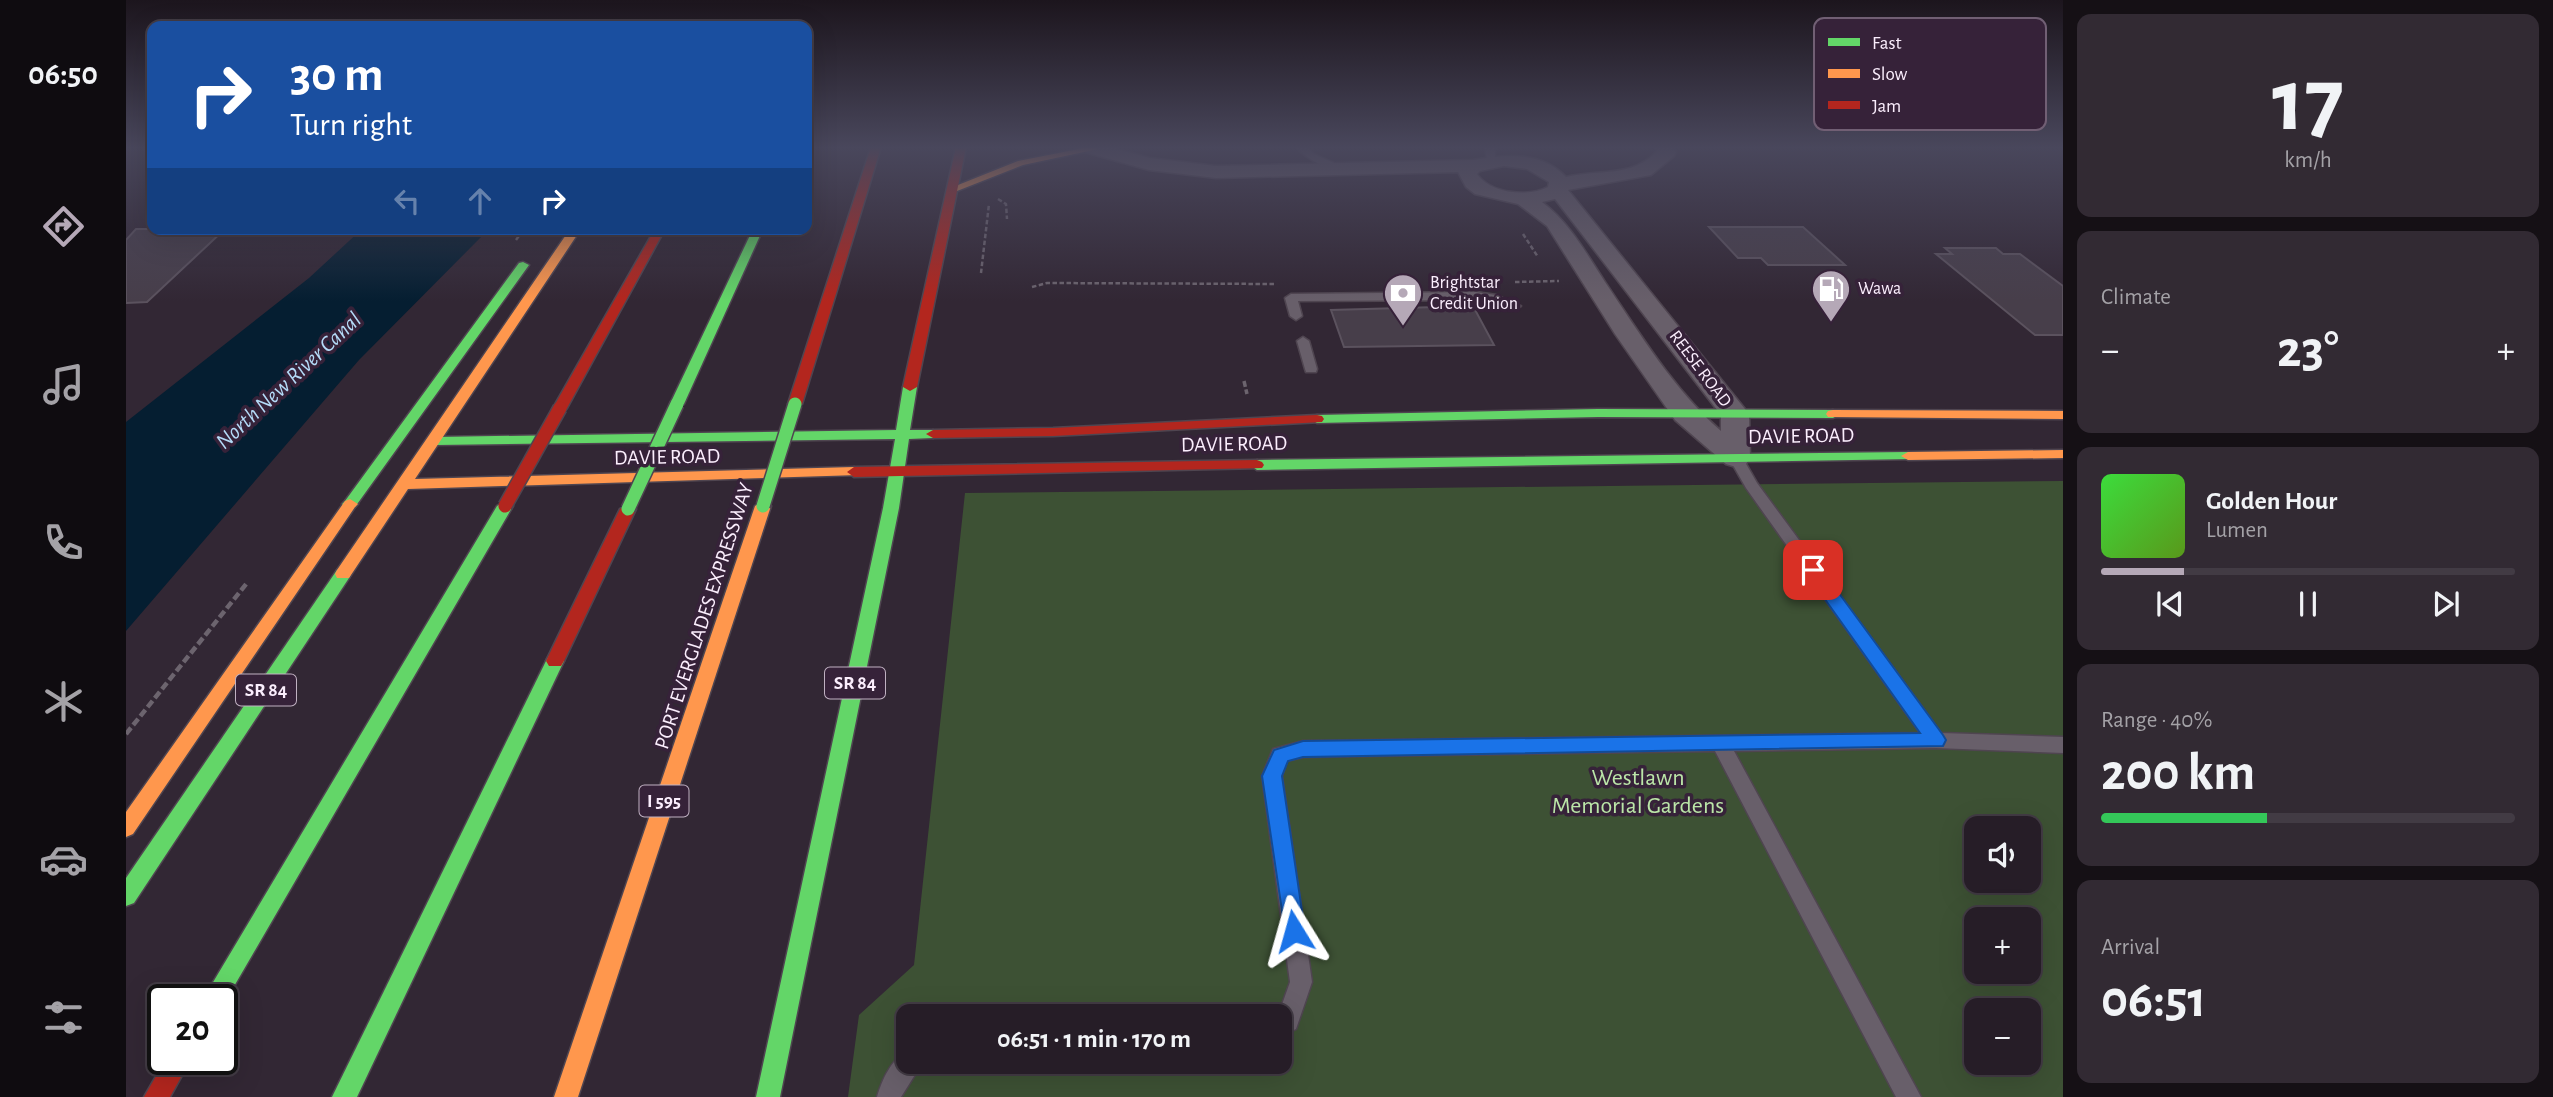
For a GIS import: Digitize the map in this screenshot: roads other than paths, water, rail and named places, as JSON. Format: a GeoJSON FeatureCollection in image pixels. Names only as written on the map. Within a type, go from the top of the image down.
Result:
{"type":"FeatureCollection","features":[{"type":"Feature","properties":{"kind":"main road","name":"PORT EVERGLADES EXPRESSWAY"},"geometry":{"type":"LineString","coordinates":[[566,1097],[763,506],[860,198]]}},
{"type":"Feature","properties":{"kind":"main road","name":"SR 84"},"geometry":{"type":"LineString","coordinates":[[768,1097],[891,508],[894,472],[951,198]]}},
{"type":"Feature","properties":{"kind":"main road","name":"SR 84"},"geometry":{"type":"LineString","coordinates":[[126,896],[572,235]]}},
{"type":"Feature","properties":{"kind":"main road"},"geometry":{"type":"LineString","coordinates":[[223,984],[505,506],[657,235]]}},
{"type":"Feature","properties":{"kind":"main road"},"geometry":{"type":"LineString","coordinates":[[344,1097],[628,509],[677,404],[750,235]]}},
{"type":"Feature","properties":{"kind":"main road"},"geometry":{"type":"LineString","coordinates":[[735,273],[755,235]]}},
{"type":"Feature","properties":{"kind":"main road"},"geometry":{"type":"LineString","coordinates":[[126,828],[409,418],[533,251]]}},
{"type":"Feature","properties":{"kind":"main road","name":"DAVIE ROAD"},"geometry":{"type":"LineString","coordinates":[[436,440],[1129,430],[1379,417],[1685,414],[2063,415]]}},
{"type":"Feature","properties":{"kind":"main road","name":"DAVIE ROAD"},"geometry":{"type":"LineString","coordinates":[[406,484],[894,472],[2063,454]]}},
{"type":"Feature","properties":{"kind":"main road"},"geometry":{"type":"LineString","coordinates":[[156,1097],[169,1075]]}},
{"type":"Feature","properties":{"kind":"street"},"geometry":{"type":"LineString","coordinates":[[1519,198],[1532,198]]}},
{"type":"Feature","properties":{"kind":"street","name":"REESE ROAD"},"geometry":{"type":"LineString","coordinates":[[1567,198],[1735,414],[1736,458]]}},
{"type":"Feature","properties":{"kind":"street","name":"REESE ROAD"},"geometry":{"type":"LineString","coordinates":[[1524,199],[1555,222],[1627,334],[1685,414],[1736,458]]}},
{"type":"Feature","properties":{"kind":"lane"},"geometry":{"type":"LineString","coordinates":[[1296,316],[1292,298],[1476,296],[1492,297],[1515,306]]}},
{"type":"Feature","properties":{"kind":"lane"},"geometry":{"type":"LineString","coordinates":[[1303,341],[1311,369]]}},
{"type":"Feature","properties":{"kind":"lane"},"geometry":{"type":"LineString","coordinates":[[1736,458],[1751,485],[1936,740]]}},
{"type":"Feature","properties":{"kind":"lane"},"geometry":{"type":"LineString","coordinates":[[1292,1009],[1301,982],[1272,776],[1280,755],[1303,749],[1936,740],[2063,745]]}},
{"type":"Feature","properties":{"kind":"lane"},"geometry":{"type":"LineString","coordinates":[[1720,743],[1909,1097]]}},
{"type":"Feature","properties":{"kind":"lane"},"geometry":{"type":"LineString","coordinates":[[889,1097],[893,1084],[901,1074]]}},
{"type":"Feature","properties":{"kind":"water","name":"North New River Canal"},"geometry":{"type":"Polygon","coordinates":[[[356,235],[483,235],[359,360],[126,631],[126,422],[309,278],[356,235]]]}},
{"type":"Feature","properties":{"kind":"place","name":"Wawa"},"geometry":{"type":"Point","coordinates":[1831,323]}},
{"type":"Feature","properties":{"kind":"place","name":"Brightstar Credit Union"},"geometry":{"type":"Point","coordinates":[1403,327]}},
{"type":"Feature","properties":{"kind":"park label","name":"Westlawn Memorial Gardens"},"geometry":{"type":"Point","coordinates":[1638,792]}}]}
